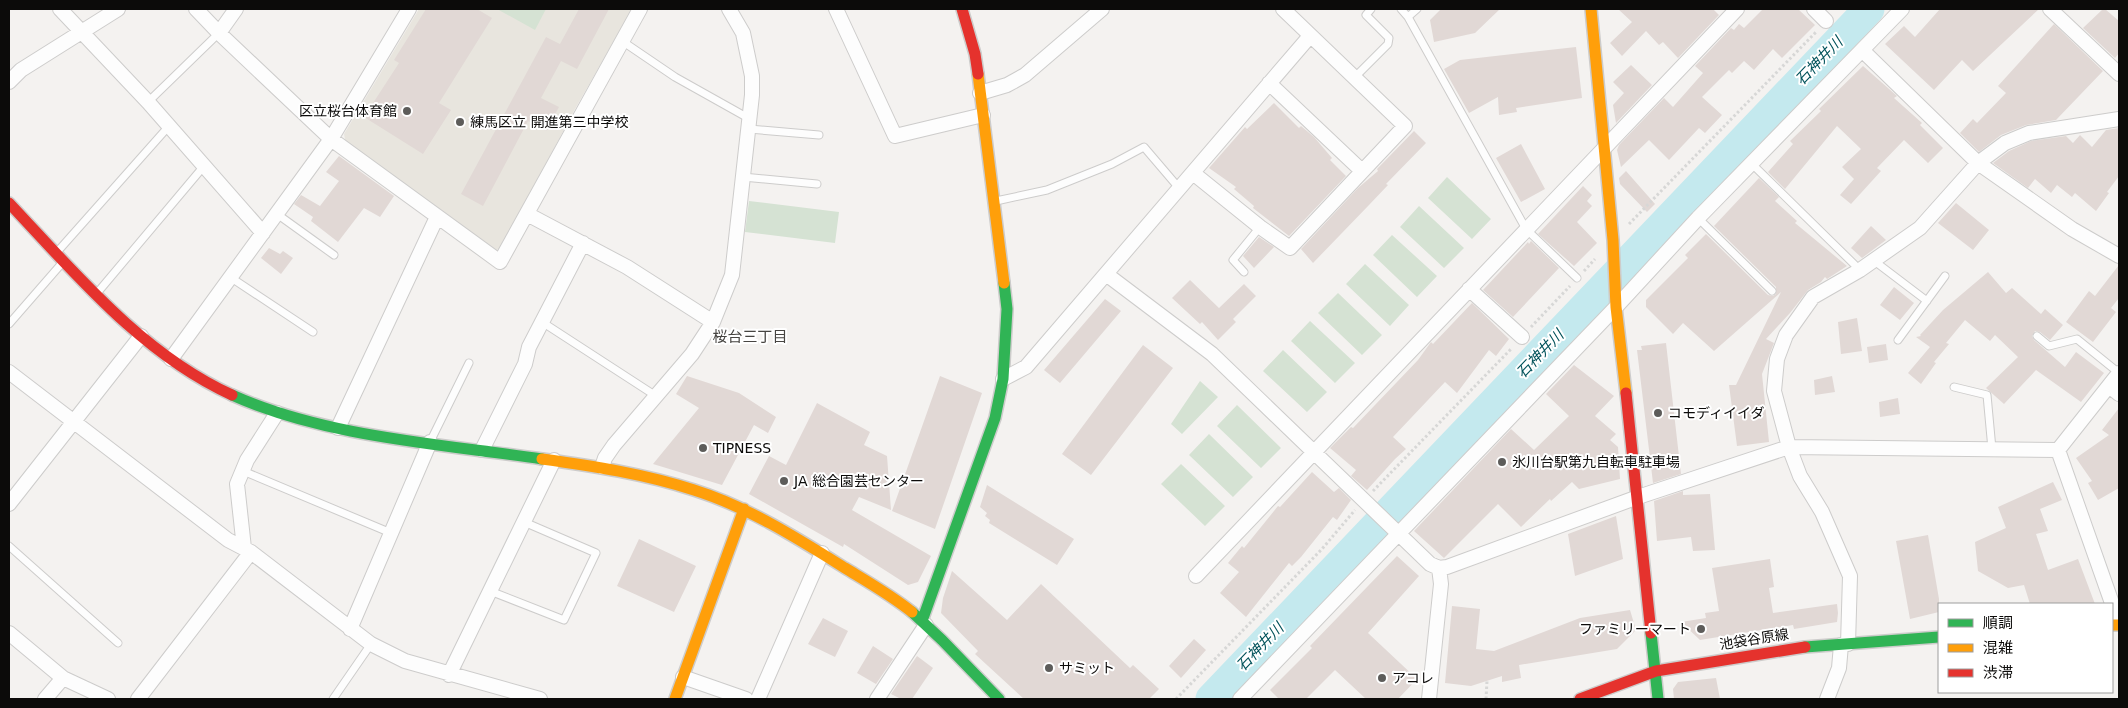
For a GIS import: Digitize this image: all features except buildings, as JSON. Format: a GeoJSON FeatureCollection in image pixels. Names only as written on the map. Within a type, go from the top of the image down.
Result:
{"type":"FeatureCollection","features":[{"type":"Feature","properties":{"kind":"street"},"geometry":{"type":"LineString","coordinates":[[60,9],[148,102],[263,233]]}},
{"type":"Feature","properties":{"kind":"street"},"geometry":{"type":"LineString","coordinates":[[9,82],[21,70],[118,9]]}},
{"type":"Feature","properties":{"kind":"street"},"geometry":{"type":"LineString","coordinates":[[196,9],[331,139],[500,262],[640,9]]}},
{"type":"Feature","properties":{"kind":"street"},"geometry":{"type":"LineString","coordinates":[[219,33],[236,9]]}},
{"type":"Feature","properties":{"kind":"street"},"geometry":{"type":"LineString","coordinates":[[171,359],[331,139],[409,9]]}},
{"type":"Feature","properties":{"kind":"street"},"geometry":{"type":"LineString","coordinates":[[602,467],[605,458],[692,354],[712,322],[732,275],[749,124],[752,76],[743,33],[729,9]]}},
{"type":"Feature","properties":{"kind":"street"},"geometry":{"type":"LineString","coordinates":[[836,9],[895,136],[983,115]]}},
{"type":"Feature","properties":{"kind":"street"},"geometry":{"type":"LineString","coordinates":[[877,699],[924,623],[994,418],[1003,378],[1007,309],[975,54],[962,9]]}},
{"type":"Feature","properties":{"kind":"street"},"geometry":{"type":"LineString","coordinates":[[980,93],[1007,85],[1025,75],[1102,9]]}},
{"type":"Feature","properties":{"kind":"street"},"geometry":{"type":"LineString","coordinates":[[1193,173],[1260,227],[1290,248],[1405,126],[1283,9]]}},
{"type":"Feature","properties":{"kind":"street"},"geometry":{"type":"LineString","coordinates":[[1591,9],[1613,240],[1616,307],[1638,497],[1658,699]]}},
{"type":"Feature","properties":{"kind":"street"},"geometry":{"type":"LineString","coordinates":[[1196,576],[1737,9]]}},
{"type":"Feature","properties":{"kind":"street"},"geometry":{"type":"LineString","coordinates":[[1814,9],[1826,21]]}},
{"type":"Feature","properties":{"kind":"street"},"geometry":{"type":"LineString","coordinates":[[1240,699],[1398,532],[1616,307],[1698,218],[1902,9]]}},
{"type":"Feature","properties":{"kind":"street"},"geometry":{"type":"LineString","coordinates":[[2050,9],[2119,74]]}},
{"type":"Feature","properties":{"kind":"street"},"geometry":{"type":"LineString","coordinates":[[1003,378],[1026,367],[1310,36]]}},
{"type":"Feature","properties":{"kind":"street"},"geometry":{"type":"LineString","coordinates":[[1862,50],[1978,163],[2072,229],[2119,256]]}},
{"type":"Feature","properties":{"kind":"street"},"geometry":{"type":"LineString","coordinates":[[1269,83],[1362,171]]}},
{"type":"Feature","properties":{"kind":"street"},"geometry":{"type":"LineString","coordinates":[[1827,699],[1839,668],[1845,644],[1850,576],[1822,512],[1800,476],[1789,447],[1774,391],[1777,359],[1786,335],[1813,297],[1860,270],[1920,228],[1978,163],[2005,143],[2029,133],[2119,119]]}},
{"type":"Feature","properties":{"kind":"street"},"geometry":{"type":"LineString","coordinates":[[9,203],[60,257],[142,336],[171,359],[217,388],[277,413],[338,428],[602,467],[675,484],[744,509],[822,552],[891,596],[924,623],[998,699]]}},
{"type":"Feature","properties":{"kind":"street"},"geometry":{"type":"LineString","coordinates":[[527,214],[627,267],[712,322]]}},
{"type":"Feature","properties":{"kind":"street"},"geometry":{"type":"LineString","coordinates":[[338,428],[438,217]]}},
{"type":"Feature","properties":{"kind":"street"},"geometry":{"type":"LineString","coordinates":[[482,450],[525,364],[529,347],[582,243]]}},
{"type":"Feature","properties":{"kind":"street"},"geometry":{"type":"LineString","coordinates":[[1106,274],[1212,354],[1430,564],[1439,568],[1638,497],[1789,447],[2058,450],[2114,390],[2119,373]]}},
{"type":"Feature","properties":{"kind":"street"},"geometry":{"type":"LineString","coordinates":[[1469,289],[1522,337]]}},
{"type":"Feature","properties":{"kind":"street"},"geometry":{"type":"LineString","coordinates":[[9,504],[142,336]]}},
{"type":"Feature","properties":{"kind":"street"},"geometry":{"type":"LineString","coordinates":[[9,372],[228,540],[248,550],[371,644],[406,661],[449,675],[540,699]]}},
{"type":"Feature","properties":{"kind":"street"},"geometry":{"type":"LineString","coordinates":[[138,699],[248,550],[237,484],[247,460],[277,413]]}},
{"type":"Feature","properties":{"kind":"street"},"geometry":{"type":"LineString","coordinates":[[350,629],[430,442]]}},
{"type":"Feature","properties":{"kind":"street"},"geometry":{"type":"LineString","coordinates":[[2058,450],[2112,603]]}},
{"type":"Feature","properties":{"kind":"street"},"geometry":{"type":"LineString","coordinates":[[449,675],[554,460]]}},
{"type":"Feature","properties":{"kind":"street"},"geometry":{"type":"LineString","coordinates":[[675,699],[744,509]]}},
{"type":"Feature","properties":{"kind":"street"},"geometry":{"type":"LineString","coordinates":[[758,699],[822,552]]}},
{"type":"Feature","properties":{"kind":"street"},"geometry":{"type":"LineString","coordinates":[[1429,699],[1440,584],[1439,568]]}},
{"type":"Feature","properties":{"kind":"street"},"geometry":{"type":"LineString","coordinates":[[2113,607],[2119,624]]}},
{"type":"Feature","properties":{"kind":"street"},"geometry":{"type":"LineString","coordinates":[[9,633],[63,678],[108,699]]}},
{"type":"Feature","properties":{"kind":"street","name":"池袋谷原線"},"geometry":{"type":"LineString","coordinates":[[1580,699],[1656,671],[1796,648],[1938,638]]}},
{"type":"Feature","properties":{"kind":"street"},"geometry":{"type":"LineString","coordinates":[[683,677],[746,699]]}},
{"type":"Feature","properties":{"kind":"street"},"geometry":{"type":"LineString","coordinates":[[45,699],[63,678]]}},
{"type":"Feature","properties":{"kind":"lane"},"geometry":{"type":"LineString","coordinates":[[1354,78],[1388,44],[1389,38],[1366,14],[1371,9]]}},
{"type":"Feature","properties":{"kind":"lane"},"geometry":{"type":"LineString","coordinates":[[1401,9],[1408,17],[1526,229],[1577,278]]}},
{"type":"Feature","properties":{"kind":"lane"},"geometry":{"type":"LineString","coordinates":[[1408,17],[1417,9]]}},
{"type":"Feature","properties":{"kind":"lane"},"geometry":{"type":"LineString","coordinates":[[148,102],[219,33]]}},
{"type":"Feature","properties":{"kind":"lane"},"geometry":{"type":"LineString","coordinates":[[622,41],[749,124],[819,135]]}},
{"type":"Feature","properties":{"kind":"lane"},"geometry":{"type":"LineString","coordinates":[[9,324],[60,257],[169,126]]}},
{"type":"Feature","properties":{"kind":"lane"},"geometry":{"type":"LineString","coordinates":[[994,202],[1047,190],[1112,164],[1144,147],[1180,188]]}},
{"type":"Feature","properties":{"kind":"lane"},"geometry":{"type":"LineString","coordinates":[[1751,164],[1860,270]]}},
{"type":"Feature","properties":{"kind":"lane"},"geometry":{"type":"LineString","coordinates":[[97,293],[204,166]]}},
{"type":"Feature","properties":{"kind":"lane"},"geometry":{"type":"LineString","coordinates":[[743,177],[818,184]]}},
{"type":"Feature","properties":{"kind":"lane"},"geometry":{"type":"LineString","coordinates":[[277,214],[334,255]]}},
{"type":"Feature","properties":{"kind":"lane"},"geometry":{"type":"LineString","coordinates":[[1698,218],[1772,291]]}},
{"type":"Feature","properties":{"kind":"lane"},"geometry":{"type":"LineString","coordinates":[[1244,272],[1233,260],[1260,227]]}},
{"type":"Feature","properties":{"kind":"lane"},"geometry":{"type":"LineString","coordinates":[[1873,260],[1927,301]]}},
{"type":"Feature","properties":{"kind":"lane"},"geometry":{"type":"LineString","coordinates":[[1898,340],[1945,276]]}},
{"type":"Feature","properties":{"kind":"lane"},"geometry":{"type":"LineString","coordinates":[[230,277],[313,332]]}},
{"type":"Feature","properties":{"kind":"lane"},"geometry":{"type":"LineString","coordinates":[[542,322],[656,396]]}},
{"type":"Feature","properties":{"kind":"lane"},"geometry":{"type":"LineString","coordinates":[[2036,336],[2049,346],[2077,339],[2119,373]]}},
{"type":"Feature","properties":{"kind":"lane"},"geometry":{"type":"LineString","coordinates":[[430,442],[469,363]]}},
{"type":"Feature","properties":{"kind":"lane"},"geometry":{"type":"LineString","coordinates":[[1954,387],[1987,395],[1992,449]]}},
{"type":"Feature","properties":{"kind":"lane"},"geometry":{"type":"LineString","coordinates":[[243,471],[391,533]]}},
{"type":"Feature","properties":{"kind":"lane"},"geometry":{"type":"LineString","coordinates":[[490,591],[564,620],[596,553],[524,522]]}},
{"type":"Feature","properties":{"kind":"lane"},"geometry":{"type":"LineString","coordinates":[[9,546],[118,643]]}},
{"type":"Feature","properties":{"kind":"lane"},"geometry":{"type":"LineString","coordinates":[[333,699],[371,644]]}},
{"type":"Feature","properties":{"kind":"path"},"geometry":{"type":"LineString","coordinates":[[1176,699],[1322,549],[1613,240],[1826,21]]}},
{"type":"Feature","properties":{"kind":"path"},"geometry":{"type":"LineString","coordinates":[[1486,699],[1487,681]]}},
{"type":"Feature","properties":{"kind":"shaded area","name":"練馬区立 開進第三中学校"},"geometry":{"type":"Polygon","coordinates":[[[419,9],[632,9],[575,109],[501,248],[492,252],[346,145],[344,134],[419,9]]]}},
{"type":"Feature","properties":{"kind":"green space"},"geometry":{"type":"Polygon","coordinates":[[[497,9],[546,9],[535,30],[497,9]]]}},
{"type":"Feature","properties":{"kind":"green space"},"geometry":{"type":"Polygon","coordinates":[[[1447,177],[1491,219],[1472,239],[1428,198],[1447,177]]]}},
{"type":"Feature","properties":{"kind":"green space"},"geometry":{"type":"Polygon","coordinates":[[[749,201],[839,212],[835,243],[745,232],[749,201]]]}},
{"type":"Feature","properties":{"kind":"green space"},"geometry":{"type":"Polygon","coordinates":[[[1419,206],[1464,248],[1444,268],[1400,227],[1419,206]]]}},
{"type":"Feature","properties":{"kind":"green space"},"geometry":{"type":"Polygon","coordinates":[[[1392,235],[1437,276],[1417,297],[1373,255],[1392,235]]]}},
{"type":"Feature","properties":{"kind":"green space"},"geometry":{"type":"Polygon","coordinates":[[[1365,264],[1409,305],[1390,326],[1346,284],[1365,264]]]}},
{"type":"Feature","properties":{"kind":"green space"},"geometry":{"type":"Polygon","coordinates":[[[1338,293],[1382,335],[1362,355],[1318,313],[1338,293]]]}},
{"type":"Feature","properties":{"kind":"green space"},"geometry":{"type":"Polygon","coordinates":[[[1310,321],[1355,363],[1335,383],[1291,341],[1310,321]]]}},
{"type":"Feature","properties":{"kind":"green space"},"geometry":{"type":"Polygon","coordinates":[[[1283,350],[1327,392],[1307,412],[1263,371],[1283,350]]]}},
{"type":"Feature","properties":{"kind":"green space"},"geometry":{"type":"Polygon","coordinates":[[[1200,381],[1218,397],[1182,434],[1171,424],[1200,381]]]}},
{"type":"Feature","properties":{"kind":"green space"},"geometry":{"type":"Polygon","coordinates":[[[1237,405],[1281,448],[1261,468],[1217,426],[1237,405]]]}},
{"type":"Feature","properties":{"kind":"green space"},"geometry":{"type":"Polygon","coordinates":[[[1209,434],[1253,477],[1233,497],[1189,455],[1209,434]]]}},
{"type":"Feature","properties":{"kind":"green space"},"geometry":{"type":"Polygon","coordinates":[[[1181,464],[1225,506],[1205,526],[1161,484],[1181,464]]]}},
{"type":"Feature","properties":{"kind":"waterway","name":"石神井川"},"geometry":{"type":"LineString","coordinates":[[1211,699],[1869,9]]}},
{"type":"Feature","properties":{"kind":"traffic: fast"},"geometry":{"type":"LineString","coordinates":[[922,621],[995,418],[1003,379],[1007,309],[1004,283]]}},
{"type":"Feature","properties":{"kind":"traffic: fast"},"geometry":{"type":"LineString","coordinates":[[232,395],[305,421],[344,430],[542,459]]}},
{"type":"Feature","properties":{"kind":"traffic: fast"},"geometry":{"type":"LineString","coordinates":[[912,612],[999,699]]}},
{"type":"Feature","properties":{"kind":"traffic: fast"},"geometry":{"type":"LineString","coordinates":[[1651,633],[1658,699]]}},
{"type":"Feature","properties":{"kind":"traffic: fast"},"geometry":{"type":"LineString","coordinates":[[1805,647],[1938,637]]}},
{"type":"Feature","properties":{"kind":"traffic: slow"},"geometry":{"type":"LineString","coordinates":[[1591,9],[1613,240],[1616,307],[1626,393]]}},
{"type":"Feature","properties":{"kind":"traffic: slow"},"geometry":{"type":"LineString","coordinates":[[978,74],[1004,283]]}},
{"type":"Feature","properties":{"kind":"traffic: slow"},"geometry":{"type":"LineString","coordinates":[[542,459],[638,475],[675,484],[734,505],[790,535],[879,589],[912,612]]}},
{"type":"Feature","properties":{"kind":"traffic: slow"},"geometry":{"type":"LineString","coordinates":[[675,699],[744,509]]}},
{"type":"Feature","properties":{"kind":"traffic: slow"},"geometry":{"type":"LineString","coordinates":[[2113,625],[2119,625]]}},
{"type":"Feature","properties":{"kind":"traffic: jam"},"geometry":{"type":"LineString","coordinates":[[962,9],[975,54],[978,74]]}},
{"type":"Feature","properties":{"kind":"traffic: jam"},"geometry":{"type":"LineString","coordinates":[[9,203],[85,284],[139,335],[168,358],[199,378],[232,395]]}},
{"type":"Feature","properties":{"kind":"traffic: jam"},"geometry":{"type":"LineString","coordinates":[[1626,393],[1651,633]]}},
{"type":"Feature","properties":{"kind":"traffic: jam"},"geometry":{"type":"LineString","coordinates":[[1580,699],[1656,671],[1805,647]]}},
{"type":"Feature","properties":{"kind":"place","name":"区立桜台体育館"},"geometry":{"type":"Point","coordinates":[407,111]}},
{"type":"Feature","properties":{"kind":"place","name":"練馬区立 開進第三中学校"},"geometry":{"type":"Point","coordinates":[460,122]}},
{"type":"Feature","properties":{"kind":"place","name":"コモディイイダ"},"geometry":{"type":"Point","coordinates":[1658,413]}},
{"type":"Feature","properties":{"kind":"place","name":"TIPNESS"},"geometry":{"type":"Point","coordinates":[703,448]}},
{"type":"Feature","properties":{"kind":"place","name":"氷川台駅第九自転車駐車場"},"geometry":{"type":"Point","coordinates":[1502,462]}},
{"type":"Feature","properties":{"kind":"place","name":"JA 総合園芸センター"},"geometry":{"type":"Point","coordinates":[784,481]}},
{"type":"Feature","properties":{"kind":"place","name":"ファミリーマート"},"geometry":{"type":"Point","coordinates":[1701,629]}},
{"type":"Feature","properties":{"kind":"place","name":"サミット"},"geometry":{"type":"Point","coordinates":[1049,668]}},
{"type":"Feature","properties":{"kind":"place","name":"アコレ"},"geometry":{"type":"Point","coordinates":[1382,678]}},
{"type":"Feature","properties":{"kind":"district","name":"桜台三丁目"},"geometry":{"type":"Point","coordinates":[750,337]}}]}
